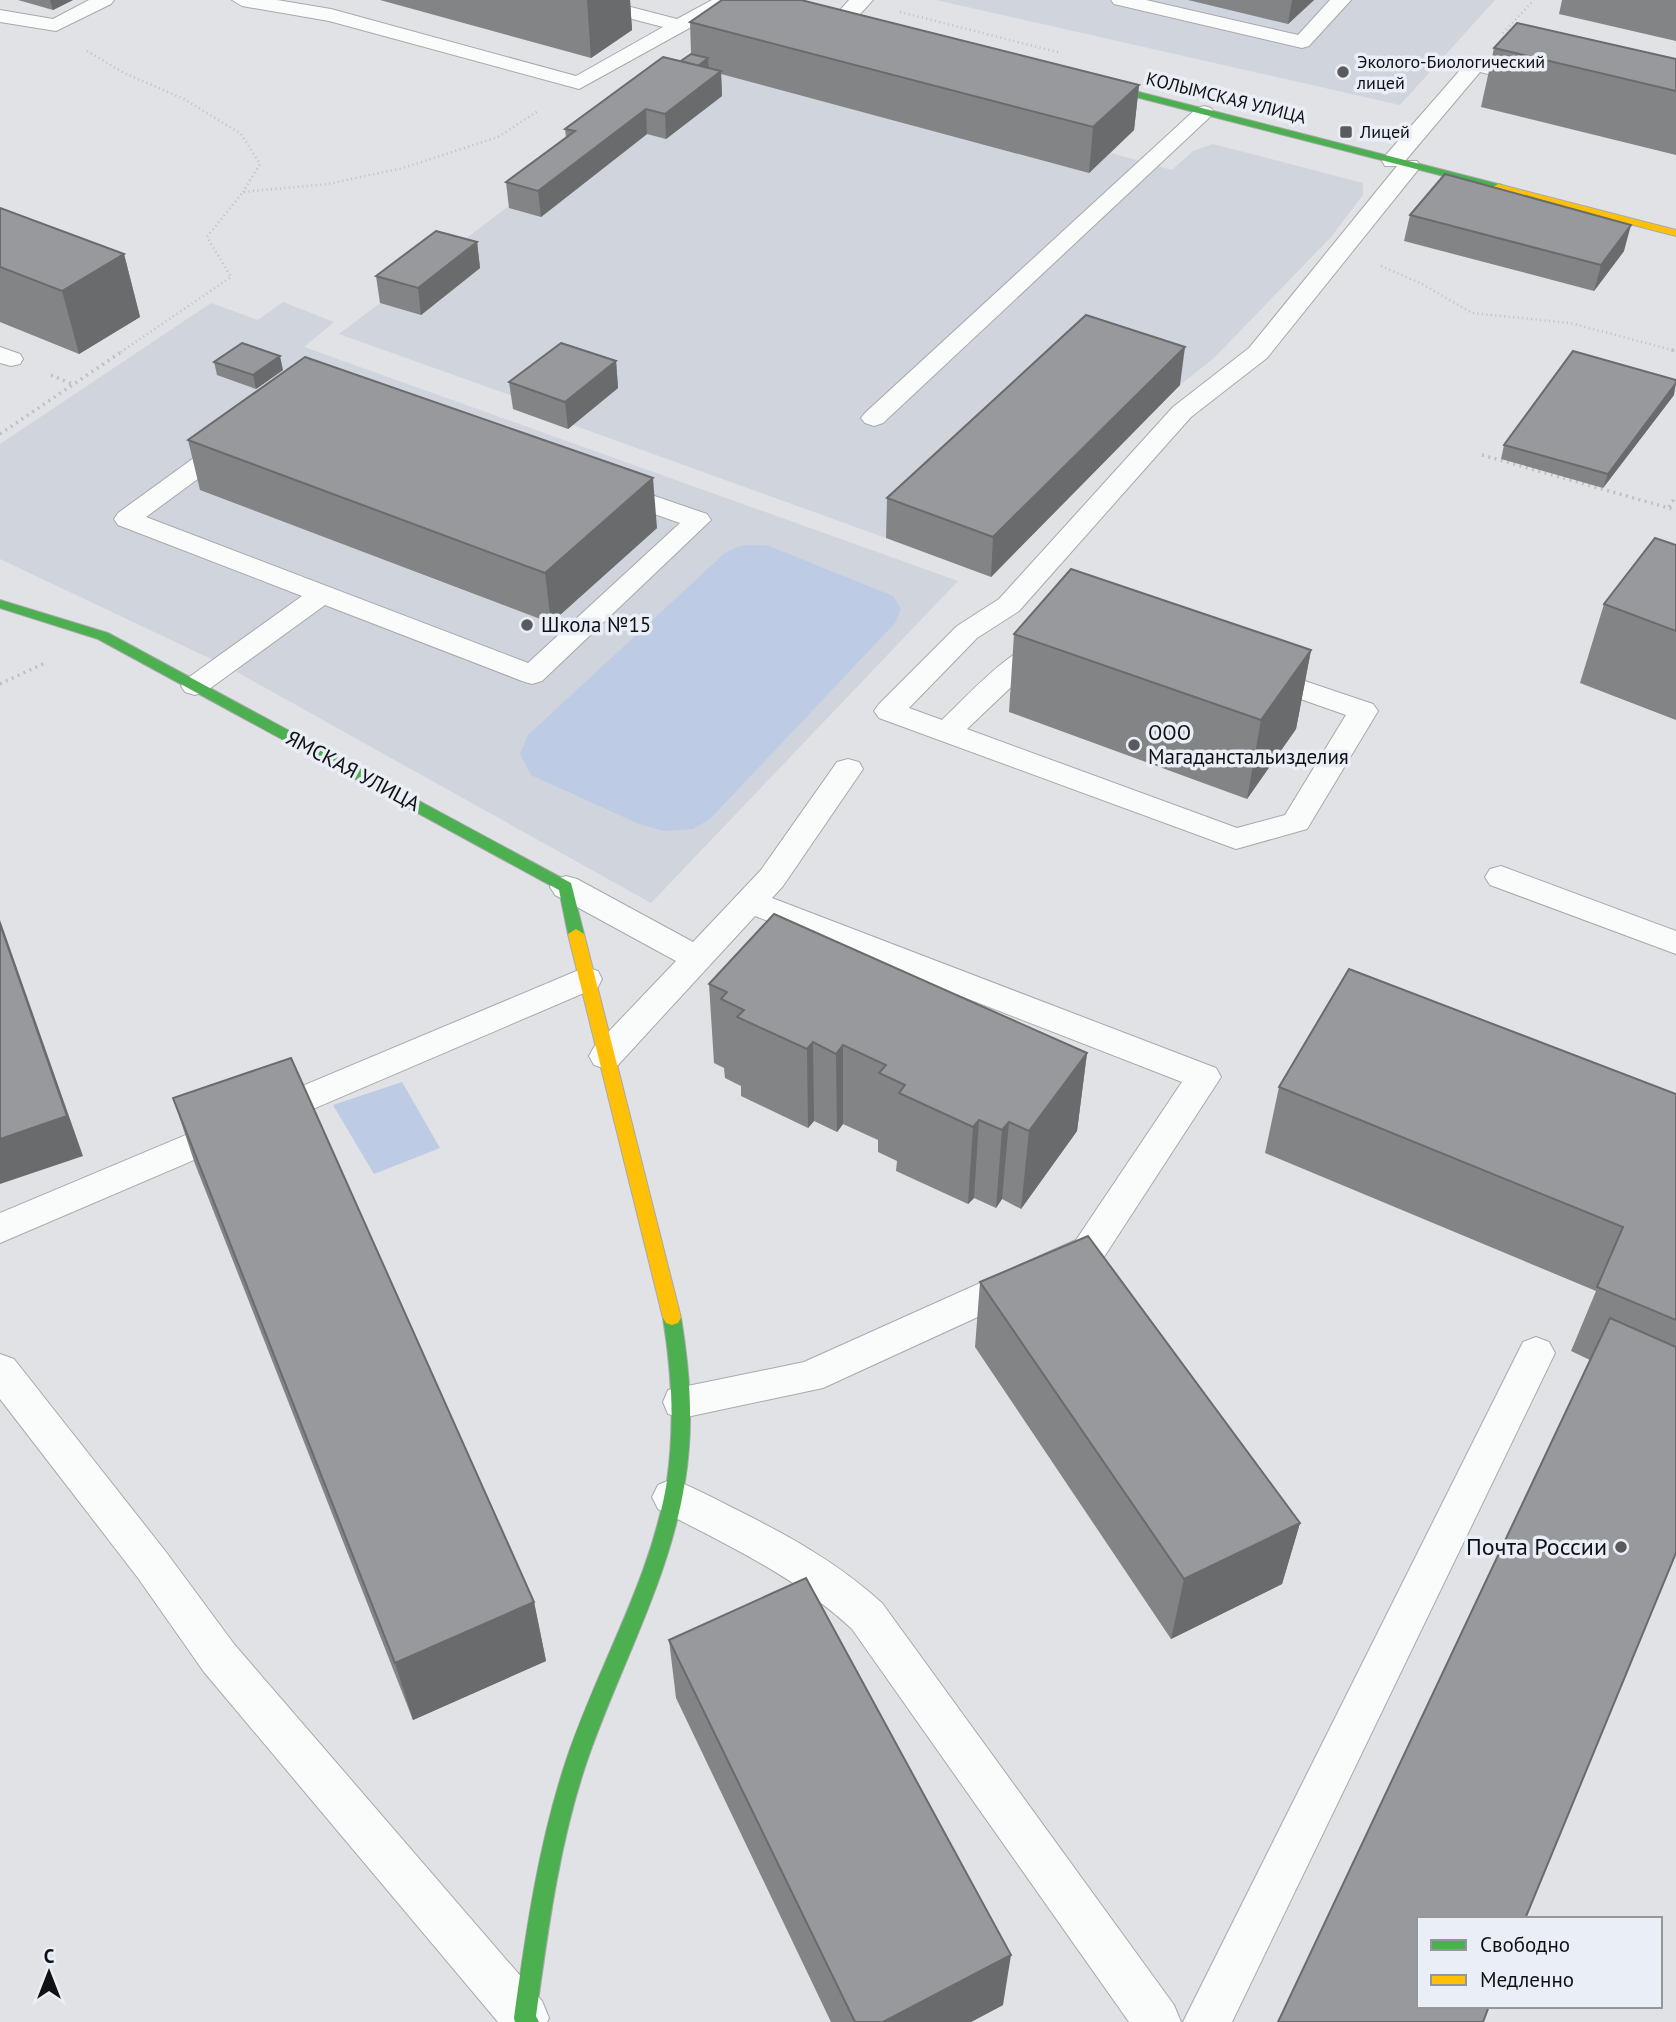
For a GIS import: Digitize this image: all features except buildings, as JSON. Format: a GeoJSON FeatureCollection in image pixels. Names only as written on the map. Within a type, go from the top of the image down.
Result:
{"type":"FeatureCollection","features":[{"type":"Feature","properties":{"kind":"street"},"geometry":{"type":"LineString","coordinates":[[843,19],[862,0]]}},
{"type":"Feature","properties":{"kind":"street","name":"КОЛЫМСКАЯ УЛИЦА"},"geometry":{"type":"LineString","coordinates":[[1070,78],[1676,233]]}},
{"type":"Feature","properties":{"kind":"street","name":"ЯМСКАЯ УЛИЦА"},"geometry":{"type":"LineString","coordinates":[[0,604],[103,636],[566,887]]}},
{"type":"Feature","properties":{"kind":"street"},"geometry":{"type":"LineString","coordinates":[[527,2020],[548,1860],[578,1758],[641,1597],[671,1497],[681,1445],[682,1402],[674,1313],[586,979],[566,887]]}},
{"type":"Feature","properties":{"kind":"lane"},"geometry":{"type":"LineString","coordinates":[[0,16],[56,24],[104,0]]}},
{"type":"Feature","properties":{"kind":"lane"},"geometry":{"type":"LineString","coordinates":[[242,0],[331,15],[579,83],[726,0]]}},
{"type":"Feature","properties":{"kind":"lane"},"geometry":{"type":"LineString","coordinates":[[321,0],[393,32]]}},
{"type":"Feature","properties":{"kind":"lane"},"geometry":{"type":"LineString","coordinates":[[582,0],[680,26]]}},
{"type":"Feature","properties":{"kind":"lane"},"geometry":{"type":"LineString","coordinates":[[1121,0],[1302,42],[1341,0]]}},
{"type":"Feature","properties":{"kind":"lane"},"geometry":{"type":"LineString","coordinates":[[1235,666],[1363,711],[1296,822],[1236,839],[890,711],[967,632],[1009,605],[1182,412],[1258,352],[1343,248],[1401,163],[1475,65],[1555,84]]}},
{"type":"Feature","properties":{"kind":"lane"},"geometry":{"type":"LineString","coordinates":[[874,418],[1204,112]]}},
{"type":"Feature","properties":{"kind":"lane"},"geometry":{"type":"LineString","coordinates":[[310,385],[698,520],[532,675],[322,594],[127,519],[310,385]]}},
{"type":"Feature","properties":{"kind":"lane"},"geometry":{"type":"LineString","coordinates":[[195,686],[322,594]]}},
{"type":"Feature","properties":{"kind":"lane"},"geometry":{"type":"LineString","coordinates":[[946,733],[1017,666],[1072,631]]}},
{"type":"Feature","properties":{"kind":"lane"},"geometry":{"type":"LineString","coordinates":[[607,1056],[772,878],[848,769]]}},
{"type":"Feature","properties":{"kind":"lane"},"geometry":{"type":"LineString","coordinates":[[1500,877],[1676,943]]}},
{"type":"Feature","properties":{"kind":"lane","name":"ЯМСКАЯ УЛИЦА"},"geometry":{"type":"LineString","coordinates":[[566,887],[697,958]]}},
{"type":"Feature","properties":{"kind":"lane"},"geometry":{"type":"LineString","coordinates":[[682,1402],[809,1377],[1089,1250],[1204,1077],[750,902]]}},
{"type":"Feature","properties":{"kind":"lane"},"geometry":{"type":"LineString","coordinates":[[0,1229],[586,979]]}},
{"type":"Feature","properties":{"kind":"lane"},"geometry":{"type":"LineString","coordinates":[[1207,2022],[1536,1353]]}},
{"type":"Feature","properties":{"kind":"lane"},"geometry":{"type":"LineString","coordinates":[[0,1370],[152,1565],[219,1658],[527,2020]]}},
{"type":"Feature","properties":{"kind":"lane"},"geometry":{"type":"LineString","coordinates":[[671,1497],[817,1573],[845,1593],[867,1616],[1157,2022]]}},
{"type":"Feature","properties":{"kind":"path"},"geometry":{"type":"LineString","coordinates":[[0,434],[231,277],[207,237],[243,192],[260,164],[241,134],[184,99],[124,73],[79,46],[56,24]]}},
{"type":"Feature","properties":{"kind":"path"},"geometry":{"type":"LineString","coordinates":[[243,192],[328,184],[403,168],[462,149],[498,137],[579,83]]}},
{"type":"Feature","properties":{"kind":"path"},"geometry":{"type":"LineString","coordinates":[[1343,248],[1422,284],[1472,313],[1570,323],[1676,351]]}},
{"type":"Feature","properties":{"kind":"path"},"geometry":{"type":"LineString","coordinates":[[1482,455],[1676,510]]}},
{"type":"Feature","properties":{"kind":"path"},"geometry":{"type":"LineString","coordinates":[[1670,508],[1676,496]]}},
{"type":"Feature","properties":{"kind":"shaded area","name":"Эколого-Биологический лицей"},"geometry":{"type":"Polygon","coordinates":[[[936,0],[1495,0],[1400,105],[936,0]]]}},
{"type":"Feature","properties":{"kind":"shaded area"},"geometry":{"type":"Polygon","coordinates":[[[744,29],[1134,130],[1111,153],[1172,170],[1193,151],[1213,144],[1363,183],[1363,195],[1331,237],[1214,358],[1180,385],[886,538],[573,425],[568,429],[513,409],[524,400],[339,334],[744,29]]]}},
{"type":"Feature","properties":{"kind":"shaded area","name":"Школа №15"},"geometry":{"type":"Polygon","coordinates":[[[283,302],[334,322],[304,347],[958,581],[651,903],[226,666],[0,559],[0,444],[211,303],[258,320],[283,302]]]}},
{"type":"Feature","properties":{"kind":"shaded area"},"geometry":{"type":"Polygon","coordinates":[[[740,546],[769,546],[893,596],[901,609],[895,623],[710,819],[693,829],[664,831],[639,824],[531,775],[520,754],[528,735],[725,553],[740,546]]]}},
{"type":"Feature","properties":{"kind":"shaded area"},"geometry":{"type":"Polygon","coordinates":[[[402,1082],[440,1148],[374,1174],[333,1105],[402,1082]]]}},
{"type":"Feature","properties":{"kind":"traffic: fast"},"geometry":{"type":"LineString","coordinates":[[1088,82],[1498,187]]}},
{"type":"Feature","properties":{"kind":"traffic: fast"},"geometry":{"type":"LineString","coordinates":[[0,604],[103,636],[566,887],[576,934]]}},
{"type":"Feature","properties":{"kind":"traffic: fast"},"geometry":{"type":"LineString","coordinates":[[528,2022],[525,2018],[539,1921],[558,1826],[576,1763],[654,1565],[676,1483],[682,1409],[672,1318]]}},
{"type":"Feature","properties":{"kind":"traffic: slow"},"geometry":{"type":"LineString","coordinates":[[1498,187],[1676,233]]}},
{"type":"Feature","properties":{"kind":"traffic: slow"},"geometry":{"type":"LineString","coordinates":[[576,934],[672,1318]]}},
{"type":"Feature","properties":{"kind":"place","name":"Эколого-Биологический лицей"},"geometry":{"type":"Point","coordinates":[1343,72]}},
{"type":"Feature","properties":{"kind":"place","name":"Лицей"},"geometry":{"type":"Point","coordinates":[1346,132]}},
{"type":"Feature","properties":{"kind":"place","name":"Школа №15"},"geometry":{"type":"Point","coordinates":[527,625]}},
{"type":"Feature","properties":{"kind":"place","name":"ООО Магаданстальизделия"},"geometry":{"type":"Point","coordinates":[1134,745]}},
{"type":"Feature","properties":{"kind":"place","name":"Почта России"},"geometry":{"type":"Point","coordinates":[1621,1547]}}]}
